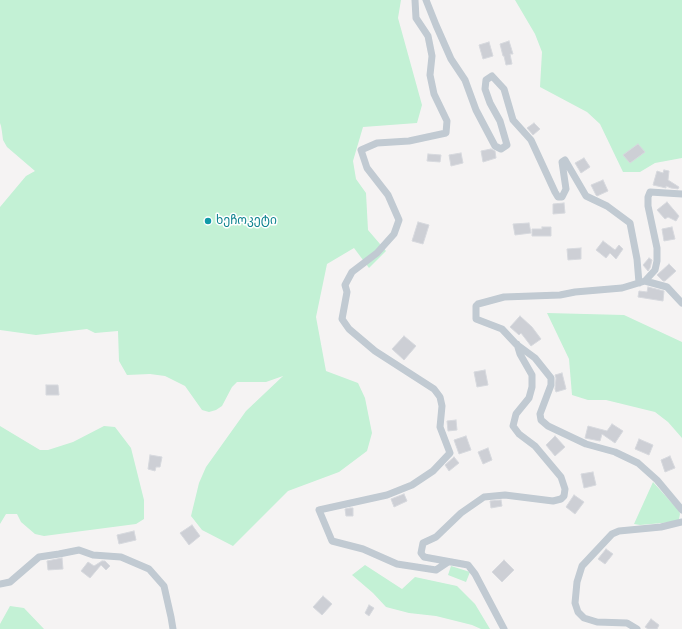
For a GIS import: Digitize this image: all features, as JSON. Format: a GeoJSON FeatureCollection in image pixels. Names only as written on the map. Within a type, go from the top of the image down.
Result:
{"type":"FeatureCollection","features":[{"type":"Feature","properties":{"kind":"street"},"geometry":{"type":"LineString","coordinates":[[415,0],[416,18],[428,36],[432,56],[430,75],[434,94],[447,121],[446,134],[409,141],[377,143],[361,150],[367,168],[388,195],[399,220],[394,234],[377,253],[352,272],[345,285],[347,292],[342,319],[349,329],[375,351],[434,389],[440,397],[442,406],[440,427],[450,453],[433,471],[412,485],[387,495],[318,510],[332,541],[363,549],[397,564],[436,570],[448,562]]}},
{"type":"Feature","properties":{"kind":"street"},"geometry":{"type":"LineString","coordinates":[[426,0],[451,59],[464,80],[476,110],[495,146],[500,149],[507,145],[500,121],[490,103],[485,89],[486,80],[492,76],[504,89],[513,120],[531,140],[554,192],[558,197],[562,197],[566,189],[562,162],[565,160],[586,196],[607,206],[630,223],[642,282]]}},
{"type":"Feature","properties":{"kind":"street"},"geometry":{"type":"LineString","coordinates":[[682,194],[650,192],[648,197],[648,206],[657,248],[657,261],[655,270],[642,282],[622,288],[560,295],[504,297],[478,304],[476,306],[476,320],[502,329],[516,344],[536,358],[550,378],[551,385],[540,414],[541,420],[548,426],[586,444],[615,452],[638,463],[657,480],[682,510]]}},
{"type":"Feature","properties":{"kind":"street"},"geometry":{"type":"LineString","coordinates":[[642,282],[666,287],[682,302]]}},
{"type":"Feature","properties":{"kind":"street"},"geometry":{"type":"LineString","coordinates":[[504,629],[475,574],[468,565],[424,557],[421,552],[423,543],[436,537],[461,513],[484,497],[505,495],[553,501],[561,499],[564,496],[565,489],[562,477],[535,446],[519,434],[513,426],[516,414],[529,398],[532,387],[532,375],[516,344]]}},
{"type":"Feature","properties":{"kind":"street"},"geometry":{"type":"LineString","coordinates":[[637,629],[627,623],[597,622],[584,618],[578,612],[575,603],[577,582],[582,566],[612,534],[619,531],[661,527],[682,522]]}},
{"type":"Feature","properties":{"kind":"street"},"geometry":{"type":"LineString","coordinates":[[0,584],[10,582],[39,557],[79,550],[93,555],[121,557],[149,569],[164,586],[172,617],[173,629]]}},
{"type":"Feature","properties":{"kind":"green space"},"geometry":{"type":"Polygon","coordinates":[[[0,0],[401,0],[398,18],[422,105],[417,123],[363,127],[353,161],[356,179],[366,193],[368,230],[386,251],[369,268],[354,248],[327,264],[316,317],[326,371],[358,383],[365,398],[372,433],[367,451],[339,472],[288,491],[233,546],[202,530],[191,516],[199,483],[206,467],[246,411],[283,376],[266,382],[237,382],[232,387],[222,406],[209,412],[202,410],[185,386],[165,376],[150,374],[127,375],[119,361],[118,331],[95,333],[87,329],[36,335],[0,330],[0,207],[26,176],[35,171],[7,147],[3,140],[0,123],[0,0]]]}},
{"type":"Feature","properties":{"kind":"green space"},"geometry":{"type":"Polygon","coordinates":[[[515,0],[682,0],[682,158],[655,163],[640,172],[623,172],[600,124],[587,112],[540,87],[542,52],[535,34],[515,0]]]}},
{"type":"Feature","properties":{"kind":"green space"},"geometry":{"type":"Polygon","coordinates":[[[547,313],[624,315],[682,342],[682,438],[668,422],[655,412],[606,400],[588,400],[572,395],[569,359],[547,313]]]}},
{"type":"Feature","properties":{"kind":"green space"},"geometry":{"type":"Polygon","coordinates":[[[0,426],[40,450],[48,450],[73,442],[104,426],[115,427],[131,448],[144,500],[144,519],[136,524],[44,536],[35,534],[21,522],[17,514],[6,514],[0,524],[0,426]]]}},
{"type":"Feature","properties":{"kind":"green space"},"geometry":{"type":"Polygon","coordinates":[[[653,482],[679,511],[679,519],[677,521],[662,523],[640,525],[634,524],[653,482]]]}},
{"type":"Feature","properties":{"kind":"green space"},"geometry":{"type":"Polygon","coordinates":[[[365,565],[402,589],[415,577],[457,586],[475,604],[490,629],[481,629],[472,625],[436,616],[409,613],[386,607],[373,593],[352,575],[365,565]]]}},
{"type":"Feature","properties":{"kind":"green space"},"geometry":{"type":"Polygon","coordinates":[[[451,566],[470,572],[466,582],[448,575],[451,566]]]}},
{"type":"Feature","properties":{"kind":"green space"},"geometry":{"type":"Polygon","coordinates":[[[10,606],[24,608],[44,629],[0,629],[0,624],[10,606]]]}},
{"type":"Feature","properties":{"kind":"building"},"geometry":{"type":"Polygon","coordinates":[[[509,41],[513,54],[510,54],[512,64],[506,65],[500,44],[509,41]]]}},
{"type":"Feature","properties":{"kind":"building"},"geometry":{"type":"Polygon","coordinates":[[[489,42],[493,56],[483,59],[479,45],[489,42]]]}},
{"type":"Feature","properties":{"kind":"building"},"geometry":{"type":"Polygon","coordinates":[[[534,123],[540,129],[533,135],[527,128],[534,123]]]}},
{"type":"Feature","properties":{"kind":"building"},"geometry":{"type":"Polygon","coordinates":[[[638,144],[645,152],[630,163],[623,155],[638,144]]]}},
{"type":"Feature","properties":{"kind":"building"},"geometry":{"type":"Polygon","coordinates":[[[491,149],[495,151],[496,158],[483,162],[481,151],[491,149]]]}},
{"type":"Feature","properties":{"kind":"building"},"geometry":{"type":"Polygon","coordinates":[[[461,153],[463,163],[451,166],[449,155],[461,153]]]}},
{"type":"Feature","properties":{"kind":"building"},"geometry":{"type":"Polygon","coordinates":[[[428,154],[441,155],[440,162],[427,161],[428,154]]]}},
{"type":"Feature","properties":{"kind":"building"},"geometry":{"type":"Polygon","coordinates":[[[584,158],[590,167],[581,173],[575,163],[584,158]]]}},
{"type":"Feature","properties":{"kind":"building"},"geometry":{"type":"Polygon","coordinates":[[[664,170],[669,171],[668,180],[679,187],[678,189],[653,185],[657,171],[663,173],[664,170]]]}},
{"type":"Feature","properties":{"kind":"building"},"geometry":{"type":"Polygon","coordinates":[[[603,180],[608,191],[597,196],[591,185],[603,180]]]}},
{"type":"Feature","properties":{"kind":"building"},"geometry":{"type":"Polygon","coordinates":[[[667,202],[679,216],[676,221],[668,217],[665,219],[657,210],[667,202]]]}},
{"type":"Feature","properties":{"kind":"building"},"geometry":{"type":"Polygon","coordinates":[[[564,203],[565,213],[553,214],[553,204],[564,203]]]}},
{"type":"Feature","properties":{"kind":"building"},"geometry":{"type":"Polygon","coordinates":[[[418,222],[429,225],[423,244],[412,241],[418,222]]]}},
{"type":"Feature","properties":{"kind":"building"},"geometry":{"type":"Polygon","coordinates":[[[529,223],[531,233],[515,235],[513,224],[529,223]]]}},
{"type":"Feature","properties":{"kind":"building"},"geometry":{"type":"Polygon","coordinates":[[[542,227],[551,227],[551,236],[532,236],[532,229],[542,229],[542,227]]]}},
{"type":"Feature","properties":{"kind":"building"},"geometry":{"type":"Polygon","coordinates":[[[672,227],[675,239],[664,241],[662,229],[672,227]]]}},
{"type":"Feature","properties":{"kind":"building"},"geometry":{"type":"Polygon","coordinates":[[[603,241],[615,250],[619,245],[623,249],[616,259],[610,253],[606,258],[596,250],[603,241]]]}},
{"type":"Feature","properties":{"kind":"building"},"geometry":{"type":"Polygon","coordinates":[[[581,248],[581,259],[568,260],[567,249],[581,248]]]}},
{"type":"Feature","properties":{"kind":"building"},"geometry":{"type":"Polygon","coordinates":[[[649,258],[652,260],[648,271],[643,265],[649,258]]]}},
{"type":"Feature","properties":{"kind":"building"},"geometry":{"type":"Polygon","coordinates":[[[669,264],[676,271],[665,281],[663,281],[657,275],[669,264]]]}},
{"type":"Feature","properties":{"kind":"building"},"geometry":{"type":"Polygon","coordinates":[[[648,287],[664,291],[663,301],[638,297],[639,291],[647,292],[648,287]]]}},
{"type":"Feature","properties":{"kind":"building"},"geometry":{"type":"Polygon","coordinates":[[[520,316],[532,327],[541,339],[531,346],[521,333],[519,335],[510,327],[520,316]]]}},
{"type":"Feature","properties":{"kind":"building"},"geometry":{"type":"Polygon","coordinates":[[[404,336],[416,346],[404,360],[392,349],[404,336]]]}},
{"type":"Feature","properties":{"kind":"building"},"geometry":{"type":"Polygon","coordinates":[[[485,370],[488,385],[477,387],[474,372],[485,370]]]}},
{"type":"Feature","properties":{"kind":"building"},"geometry":{"type":"Polygon","coordinates":[[[562,373],[566,389],[556,392],[555,375],[562,373]]]}},
{"type":"Feature","properties":{"kind":"building"},"geometry":{"type":"Polygon","coordinates":[[[46,385],[58,385],[59,395],[46,395],[46,385]]]}},
{"type":"Feature","properties":{"kind":"building"},"geometry":{"type":"Polygon","coordinates":[[[456,420],[457,430],[448,431],[447,421],[456,420]]]}},
{"type":"Feature","properties":{"kind":"building"},"geometry":{"type":"Polygon","coordinates":[[[612,424],[623,431],[615,443],[602,434],[600,441],[585,438],[588,426],[607,431],[612,424]]]}},
{"type":"Feature","properties":{"kind":"building"},"geometry":{"type":"Polygon","coordinates":[[[466,436],[471,450],[459,454],[454,440],[466,436]]]}},
{"type":"Feature","properties":{"kind":"building"},"geometry":{"type":"Polygon","coordinates":[[[555,436],[565,447],[555,456],[546,445],[555,436]]]}},
{"type":"Feature","properties":{"kind":"building"},"geometry":{"type":"Polygon","coordinates":[[[639,439],[653,445],[649,455],[635,449],[639,439]]]}},
{"type":"Feature","properties":{"kind":"building"},"geometry":{"type":"Polygon","coordinates":[[[488,448],[492,460],[483,464],[478,452],[488,448]]]}},
{"type":"Feature","properties":{"kind":"building"},"geometry":{"type":"Polygon","coordinates":[[[150,455],[162,457],[160,467],[156,467],[155,471],[148,469],[150,455]]]}},
{"type":"Feature","properties":{"kind":"building"},"geometry":{"type":"Polygon","coordinates":[[[670,456],[675,468],[665,472],[661,460],[670,456]]]}},
{"type":"Feature","properties":{"kind":"building"},"geometry":{"type":"Polygon","coordinates":[[[454,457],[459,463],[449,471],[445,465],[454,457]]]}},
{"type":"Feature","properties":{"kind":"building"},"geometry":{"type":"Polygon","coordinates":[[[593,472],[596,485],[584,488],[581,474],[593,472]]]}},
{"type":"Feature","properties":{"kind":"building"},"geometry":{"type":"Polygon","coordinates":[[[404,494],[407,501],[394,507],[391,499],[404,494]]]}},
{"type":"Feature","properties":{"kind":"building"},"geometry":{"type":"Polygon","coordinates":[[[574,495],[584,502],[575,514],[566,507],[574,495]]]}},
{"type":"Feature","properties":{"kind":"building"},"geometry":{"type":"Polygon","coordinates":[[[501,500],[502,506],[491,508],[490,501],[501,500]]]}},
{"type":"Feature","properties":{"kind":"building"},"geometry":{"type":"Polygon","coordinates":[[[353,508],[353,516],[346,516],[345,509],[353,508]]]}},
{"type":"Feature","properties":{"kind":"building"},"geometry":{"type":"Polygon","coordinates":[[[192,525],[200,536],[189,545],[180,533],[192,525]]]}},
{"type":"Feature","properties":{"kind":"building"},"geometry":{"type":"Polygon","coordinates":[[[134,531],[136,540],[119,544],[117,535],[134,531]]]}},
{"type":"Feature","properties":{"kind":"building"},"geometry":{"type":"Polygon","coordinates":[[[606,549],[613,554],[605,564],[598,559],[606,549]]]}},
{"type":"Feature","properties":{"kind":"building"},"geometry":{"type":"Polygon","coordinates":[[[62,558],[63,569],[48,570],[47,561],[62,558]]]}},
{"type":"Feature","properties":{"kind":"building"},"geometry":{"type":"Polygon","coordinates":[[[504,560],[514,570],[502,582],[492,572],[504,560]]]}},
{"type":"Feature","properties":{"kind":"building"},"geometry":{"type":"Polygon","coordinates":[[[102,561],[105,561],[110,566],[106,570],[101,565],[90,578],[81,571],[88,562],[94,566],[102,561]]]}},
{"type":"Feature","properties":{"kind":"building"},"geometry":{"type":"Polygon","coordinates":[[[323,596],[332,604],[322,615],[313,607],[323,596]]]}},
{"type":"Feature","properties":{"kind":"building"},"geometry":{"type":"Polygon","coordinates":[[[369,605],[374,608],[369,616],[365,613],[369,605]]]}},
{"type":"Feature","properties":{"kind":"building"},"geometry":{"type":"Polygon","coordinates":[[[651,619],[659,625],[657,629],[648,629],[645,627],[651,619]]]}},
{"type":"Feature","properties":{"kind":"place","name":"ხეჩოკეტი"},"geometry":{"type":"Point","coordinates":[208,221]}}]}
